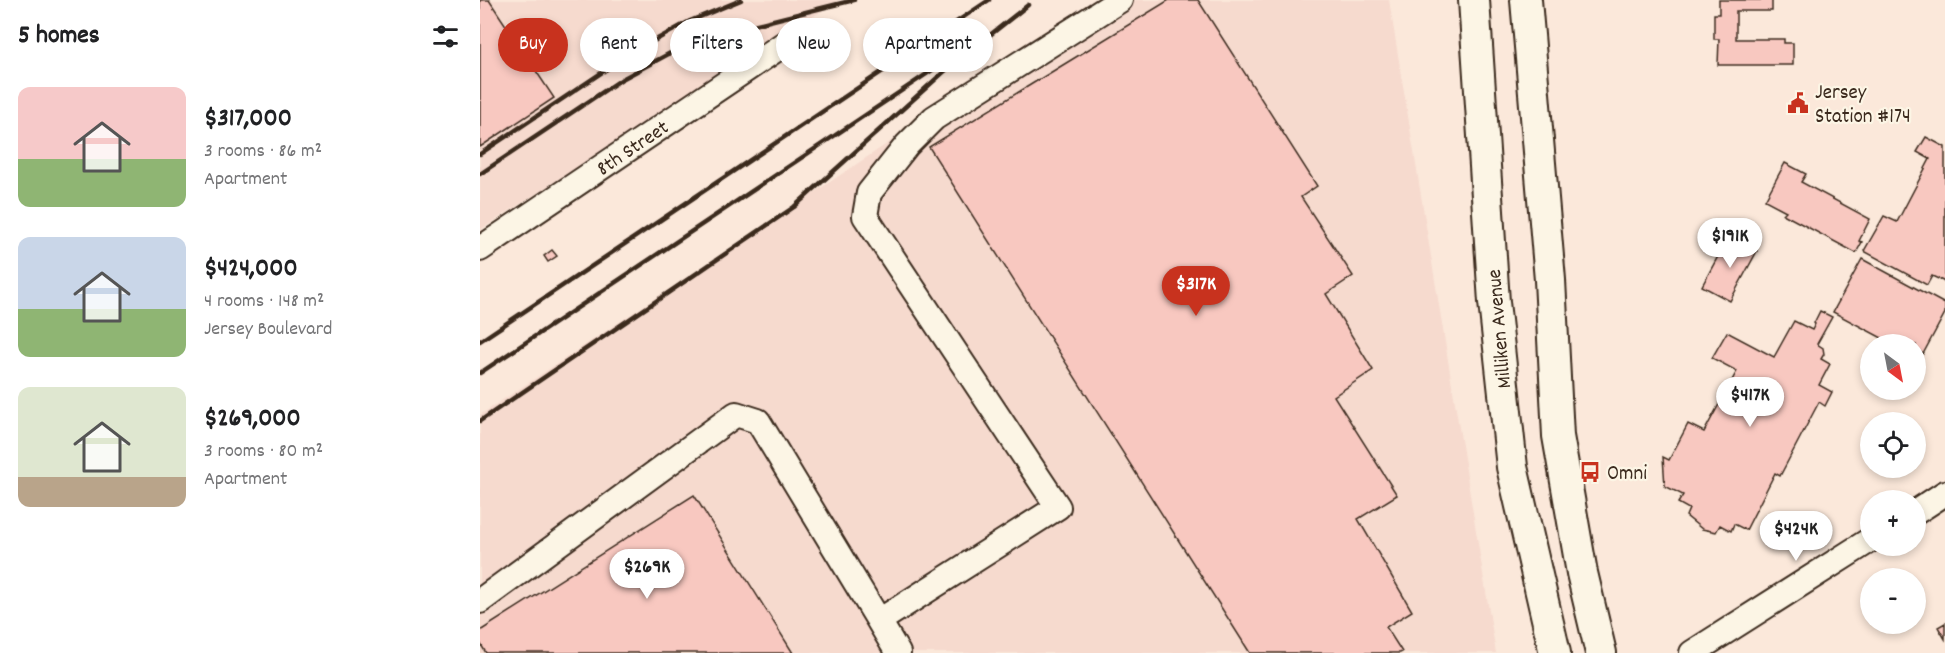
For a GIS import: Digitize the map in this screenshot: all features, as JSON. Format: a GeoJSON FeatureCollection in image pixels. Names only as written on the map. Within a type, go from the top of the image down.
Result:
{"type":"FeatureCollection","features":[{"type":"Feature","properties":{"kind":"main road","name":"Milliken Avenue"},"geometry":{"type":"LineString","coordinates":[[1474,0],[1494,302],[1512,467],[1555,653]]}},
{"type":"Feature","properties":{"kind":"main road"},"geometry":{"type":"LineString","coordinates":[[1526,0],[1550,280],[1557,436],[1582,573],[1601,653]]}},
{"type":"Feature","properties":{"kind":"street"},"geometry":{"type":"LineString","coordinates":[[879,621],[1058,507],[865,216],[869,193],[907,145],[934,118],[1120,0]]}},
{"type":"Feature","properties":{"kind":"street","name":"8th Street"},"geometry":{"type":"LineString","coordinates":[[480,249],[776,49]]}},
{"type":"Feature","properties":{"kind":"street"},"geometry":{"type":"LineString","coordinates":[[480,601],[736,414],[758,421],[898,653]]}},
{"type":"Feature","properties":{"kind":"street"},"geometry":{"type":"LineString","coordinates":[[1926,505],[1945,493]]}},
{"type":"Feature","properties":{"kind":"street"},"geometry":{"type":"LineString","coordinates":[[1692,653],[1860,546]]}},
{"type":"Feature","properties":{"kind":"shaded area"},"geometry":{"type":"Polygon","coordinates":[[[480,0],[839,0],[811,18],[776,18],[776,40],[764,48],[764,18],[670,18],[670,72],[727,72],[480,230],[480,0]]]}},
{"type":"Feature","properties":{"kind":"shaded area"},"geometry":{"type":"Polygon","coordinates":[[[1103,0],[1389,0],[1496,653],[480,653],[480,415],[1103,0]]]}},
{"type":"Feature","properties":{"kind":"building"},"geometry":{"type":"Polygon","coordinates":[[[480,0],[489,0],[501,18],[498,18],[498,72],[537,72],[554,98],[480,147],[480,0]]]}},
{"type":"Feature","properties":{"kind":"building"},"geometry":{"type":"Polygon","coordinates":[[[1169,0],[1198,0],[1317,186],[1301,197],[1353,276],[1326,294],[1373,370],[1334,396],[1397,495],[1358,519],[1412,611],[1386,627],[1402,652],[1400,653],[1250,653],[929,147],[1169,0]]]}},
{"type":"Feature","properties":{"kind":"building"},"geometry":{"type":"Polygon","coordinates":[[[1719,0],[1772,0],[1772,11],[1736,11],[1736,39],[1784,39],[1784,43],[1793,43],[1793,65],[1718,65],[1719,39],[1714,39],[1714,14],[1719,14],[1719,0]]]}},
{"type":"Feature","properties":{"kind":"building"},"geometry":{"type":"Polygon","coordinates":[[[1926,137],[1945,147],[1945,282],[1932,276],[1927,285],[1864,251],[1884,216],[1897,222],[1930,159],[1917,152],[1926,137]]]}},
{"type":"Feature","properties":{"kind":"building"},"geometry":{"type":"Polygon","coordinates":[[[1785,163],[1806,174],[1801,182],[1870,219],[1856,253],[1783,214],[1786,211],[1765,200],[1785,163]]]}},
{"type":"Feature","properties":{"kind":"building"},"geometry":{"type":"Polygon","coordinates":[[[1729,236],[1757,251],[1730,301],[1702,286],[1729,236]]]}},
{"type":"Feature","properties":{"kind":"building"},"geometry":{"type":"Polygon","coordinates":[[[552,250],[557,256],[548,262],[544,256],[552,250]]]}},
{"type":"Feature","properties":{"kind":"building"},"geometry":{"type":"Polygon","coordinates":[[[1862,259],[1945,304],[1945,313],[1926,348],[1926,334],[1874,334],[1833,312],[1862,259]]]}},
{"type":"Feature","properties":{"kind":"building"},"geometry":{"type":"Polygon","coordinates":[[[1820,311],[1832,317],[1817,344],[1823,348],[1824,354],[1821,359],[1830,364],[1819,385],[1832,392],[1825,406],[1819,402],[1780,476],[1775,473],[1746,530],[1734,524],[1731,531],[1720,525],[1716,532],[1702,529],[1686,516],[1689,509],[1678,503],[1683,495],[1665,486],[1663,457],[1669,460],[1688,424],[1704,432],[1737,371],[1712,358],[1727,332],[1774,357],[1794,321],[1812,330],[1820,311]]]}},
{"type":"Feature","properties":{"kind":"building"},"geometry":{"type":"Polygon","coordinates":[[[694,495],[793,653],[486,653],[480,643],[480,631],[694,495]]]}},
{"type":"Feature","properties":{"kind":"building"},"geometry":{"type":"Polygon","coordinates":[[[1945,623],[1945,639],[1938,627],[1945,623]]]}},
{"type":"Feature","properties":{"kind":"railway"},"geometry":{"type":"LineString","coordinates":[[480,154],[625,57],[690,21],[741,0]]}},
{"type":"Feature","properties":{"kind":"railway"},"geometry":{"type":"LineString","coordinates":[[480,174],[622,79],[676,50],[725,32],[854,0]]}},
{"type":"Feature","properties":{"kind":"railway"},"geometry":{"type":"LineString","coordinates":[[480,341],[989,0]]}},
{"type":"Feature","properties":{"kind":"railway"},"geometry":{"type":"LineString","coordinates":[[480,421],[794,207],[947,69],[1028,5]]}},
{"type":"Feature","properties":{"kind":"railway"},"geometry":{"type":"LineString","coordinates":[[480,373],[930,72]]}},
{"type":"Feature","properties":{"kind":"place","name":"Jersey Station #174"},"geometry":{"type":"Point","coordinates":[1798,103]}},
{"type":"Feature","properties":{"kind":"place","name":"Omni"},"geometry":{"type":"Point","coordinates":[1590,472]}}]}
